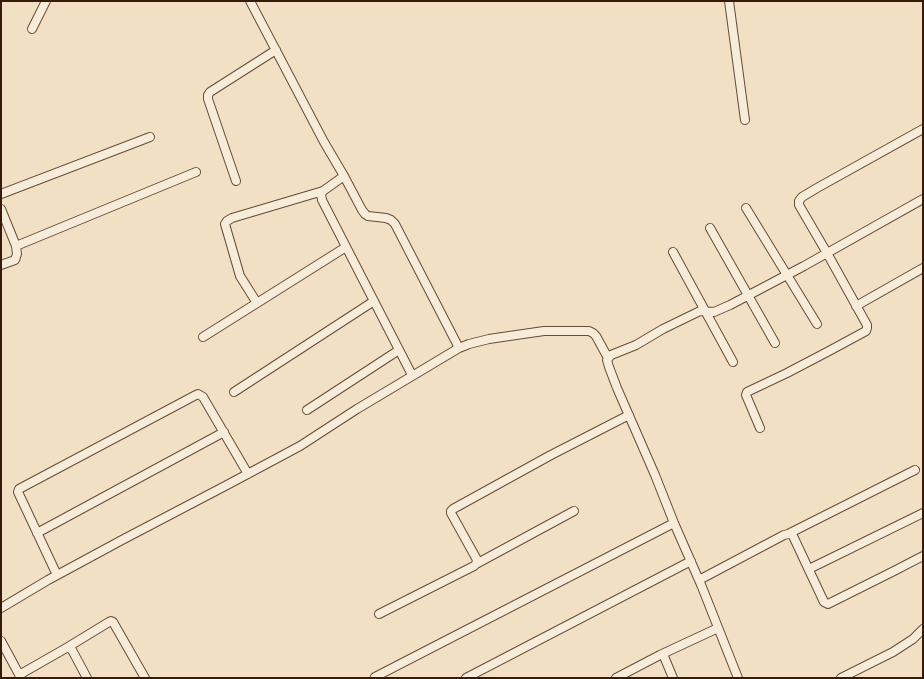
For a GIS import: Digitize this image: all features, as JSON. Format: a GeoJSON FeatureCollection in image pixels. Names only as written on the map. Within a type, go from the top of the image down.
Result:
{"type":"FeatureCollection","features":[{"type":"Feature","properties":{"kind":"street"},"geometry":{"type":"LineString","coordinates":[[32,29],[46,1]]}},
{"type":"Feature","properties":{"kind":"street"},"geometry":{"type":"LineString","coordinates":[[729,1],[745,120]]}},
{"type":"Feature","properties":{"kind":"street"},"geometry":{"type":"LineString","coordinates":[[251,2],[324,142],[365,214],[368,216],[386,218],[391,220],[394,224],[459,348]]}},
{"type":"Feature","properties":{"kind":"street"},"geometry":{"type":"LineString","coordinates":[[236,181],[208,99],[208,95],[210,92],[276,50]]}},
{"type":"Feature","properties":{"kind":"street"},"geometry":{"type":"LineString","coordinates":[[760,428],[746,395],[747,392],[787,374],[866,331],[867,328],[867,325],[799,205],[799,201],[817,188],[923,129]]}},
{"type":"Feature","properties":{"kind":"street"},"geometry":{"type":"LineString","coordinates":[[1,194],[150,137]]}},
{"type":"Feature","properties":{"kind":"street"},"geometry":{"type":"LineString","coordinates":[[16,246],[196,172]]}},
{"type":"Feature","properties":{"kind":"street"},"geometry":{"type":"LineString","coordinates":[[257,303],[240,276],[225,224],[227,221],[232,218],[323,191],[344,176]]}},
{"type":"Feature","properties":{"kind":"street"},"geometry":{"type":"LineString","coordinates":[[323,191],[321,194],[322,200],[412,375]]}},
{"type":"Feature","properties":{"kind":"street"},"geometry":{"type":"LineString","coordinates":[[608,358],[611,355],[636,345],[669,326],[700,311],[718,311],[787,275],[923,199]]}},
{"type":"Feature","properties":{"kind":"street"},"geometry":{"type":"LineString","coordinates":[[746,208],[818,324]]}},
{"type":"Feature","properties":{"kind":"street"},"geometry":{"type":"LineString","coordinates":[[1,209],[16,246],[15,260],[1,265]]}},
{"type":"Feature","properties":{"kind":"street"},"geometry":{"type":"LineString","coordinates":[[710,228],[775,343]]}},
{"type":"Feature","properties":{"kind":"street"},"geometry":{"type":"LineString","coordinates":[[203,337],[346,247]]}},
{"type":"Feature","properties":{"kind":"street"},"geometry":{"type":"LineString","coordinates":[[673,252],[733,362]]}},
{"type":"Feature","properties":{"kind":"street"},"geometry":{"type":"LineString","coordinates":[[856,306],[923,268]]}},
{"type":"Feature","properties":{"kind":"street"},"geometry":{"type":"LineString","coordinates":[[234,392],[374,301]]}},
{"type":"Feature","properties":{"kind":"street"},"geometry":{"type":"LineString","coordinates":[[1,608],[57,575],[300,446],[412,375],[459,348],[489,339],[544,331],[589,332],[596,336],[608,358],[607,360],[609,367],[699,580],[738,678]]}},
{"type":"Feature","properties":{"kind":"street"},"geometry":{"type":"LineString","coordinates":[[307,410],[399,350]]}},
{"type":"Feature","properties":{"kind":"street"},"geometry":{"type":"LineString","coordinates":[[57,575],[18,492],[19,489],[198,394],[203,397],[248,474]]}},
{"type":"Feature","properties":{"kind":"street"},"geometry":{"type":"LineString","coordinates":[[476,564],[476,558],[451,513],[453,509],[551,455],[629,415]]}},
{"type":"Feature","properties":{"kind":"street"},"geometry":{"type":"LineString","coordinates":[[38,532],[224,432]]}},
{"type":"Feature","properties":{"kind":"street"},"geometry":{"type":"LineString","coordinates":[[699,580],[915,470]]}},
{"type":"Feature","properties":{"kind":"street"},"geometry":{"type":"LineString","coordinates":[[379,614],[474,566],[574,510]]}},
{"type":"Feature","properties":{"kind":"street"},"geometry":{"type":"LineString","coordinates":[[808,569],[923,512]]}},
{"type":"Feature","properties":{"kind":"street"},"geometry":{"type":"LineString","coordinates":[[375,677],[674,523]]}},
{"type":"Feature","properties":{"kind":"street"},"geometry":{"type":"LineString","coordinates":[[788,534],[793,536],[824,602],[828,604],[923,556]]}},
{"type":"Feature","properties":{"kind":"street"},"geometry":{"type":"LineString","coordinates":[[466,678],[691,561]]}},
{"type":"Feature","properties":{"kind":"street"},"geometry":{"type":"LineString","coordinates":[[1,642],[20,676],[109,622],[113,622],[145,678]]}},
{"type":"Feature","properties":{"kind":"street"},"geometry":{"type":"LineString","coordinates":[[616,678],[718,628]]}},
{"type":"Feature","properties":{"kind":"street"},"geometry":{"type":"LineString","coordinates":[[841,678],[893,652],[913,639],[923,629]]}},
{"type":"Feature","properties":{"kind":"street"},"geometry":{"type":"LineString","coordinates":[[68,646],[72,650],[87,678]]}},
{"type":"Feature","properties":{"kind":"street"},"geometry":{"type":"LineString","coordinates":[[663,654],[673,678]]}}]}
